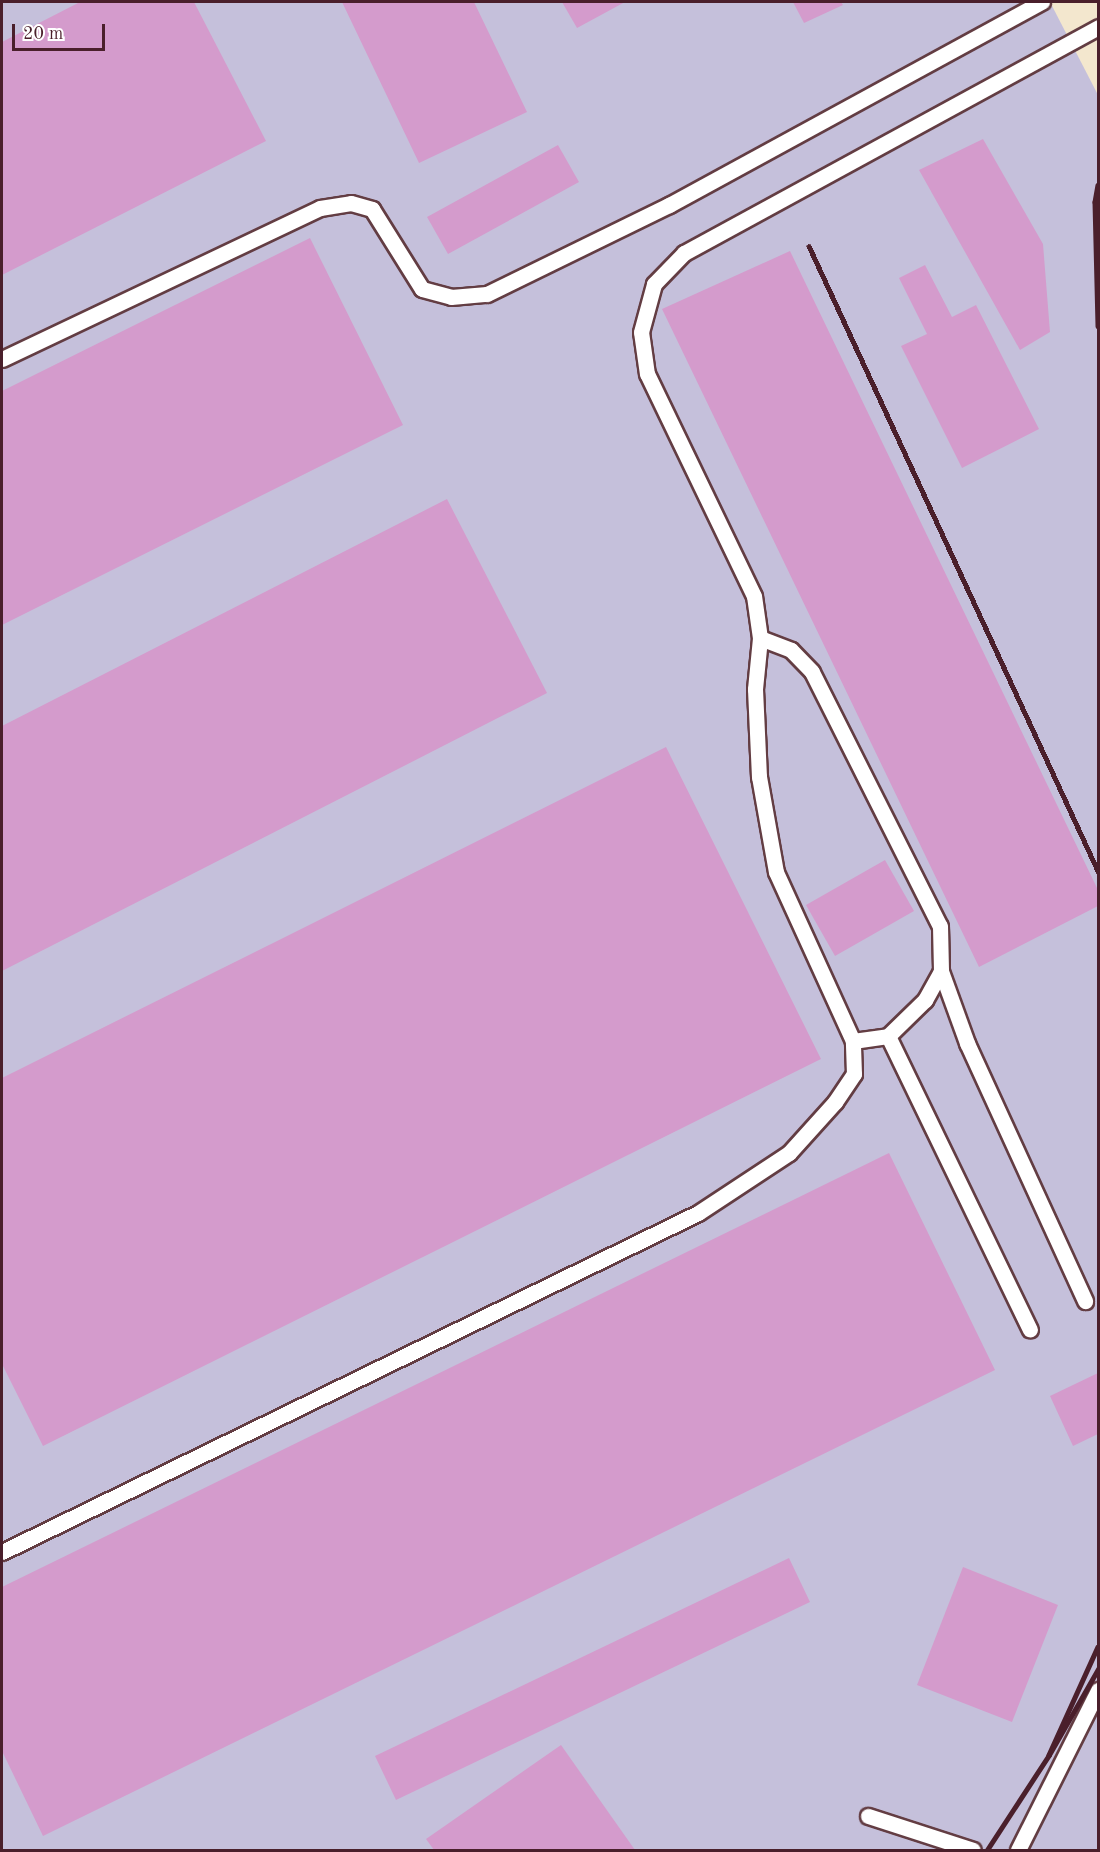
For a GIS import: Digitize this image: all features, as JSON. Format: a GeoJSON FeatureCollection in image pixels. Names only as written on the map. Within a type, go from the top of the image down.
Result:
{"type":"FeatureCollection","features":[{"type":"Feature","properties":{"kind":"lane"},"geometry":{"type":"LineString","coordinates":[[2,359],[320,208],[351,203],[372,209],[422,289],[451,297],[487,294],[669,205],[1042,2]]}},
{"type":"Feature","properties":{"kind":"lane"},"geometry":{"type":"LineString","coordinates":[[2,1552],[698,1213],[797,1145],[854,1074],[853,1041],[776,872],[759,777],[755,689],[760,638],[754,596],[647,374],[641,332],[654,284],[684,253],[1098,27]]}},
{"type":"Feature","properties":{"kind":"lane"},"geometry":{"type":"LineString","coordinates":[[760,638],[791,650],[812,672],[940,926],[940,970],[967,1043],[1085,1301]]}},
{"type":"Feature","properties":{"kind":"lane"},"geometry":{"type":"LineString","coordinates":[[853,1041],[888,1036],[925,1000],[940,970]]}},
{"type":"Feature","properties":{"kind":"lane"},"geometry":{"type":"LineString","coordinates":[[888,1036],[1029,1330]]}},
{"type":"Feature","properties":{"kind":"lane"},"geometry":{"type":"LineString","coordinates":[[1018,1851],[1098,1690]]}},
{"type":"Feature","properties":{"kind":"lane"},"geometry":{"type":"LineString","coordinates":[[868,1816],[973,1851]]}},
{"type":"Feature","properties":{"kind":"shaded area"},"geometry":{"type":"Polygon","coordinates":[[[2,2],[1050,2],[1098,95],[1098,1850],[2,1850],[2,2]]]}},
{"type":"Feature","properties":{"kind":"building"},"geometry":{"type":"Polygon","coordinates":[[[80,2],[194,2],[266,141],[2,275],[2,42],[80,2]]]}},
{"type":"Feature","properties":{"kind":"building"},"geometry":{"type":"Polygon","coordinates":[[[342,2],[474,2],[527,112],[419,163],[342,2]]]}},
{"type":"Feature","properties":{"kind":"building"},"geometry":{"type":"Polygon","coordinates":[[[562,2],[625,2],[577,28],[562,2]]]}},
{"type":"Feature","properties":{"kind":"building"},"geometry":{"type":"Polygon","coordinates":[[[793,2],[841,2],[843,5],[804,23],[793,2]]]}},
{"type":"Feature","properties":{"kind":"building"},"geometry":{"type":"Polygon","coordinates":[[[983,139],[1043,244],[1050,332],[1020,350],[919,170],[983,139]]]}},
{"type":"Feature","properties":{"kind":"building"},"geometry":{"type":"Polygon","coordinates":[[[558,145],[579,182],[448,254],[427,217],[558,145]]]}},
{"type":"Feature","properties":{"kind":"building"},"geometry":{"type":"Polygon","coordinates":[[[310,238],[403,425],[2,625],[2,391],[310,238]]]}},
{"type":"Feature","properties":{"kind":"building"},"geometry":{"type":"Polygon","coordinates":[[[790,251],[1098,890],[1098,906],[979,967],[662,309],[790,251]]]}},
{"type":"Feature","properties":{"kind":"building"},"geometry":{"type":"Polygon","coordinates":[[[925,265],[952,317],[976,305],[1039,429],[962,468],[901,346],[927,334],[899,278],[925,265]]]}},
{"type":"Feature","properties":{"kind":"building"},"geometry":{"type":"Polygon","coordinates":[[[447,499],[547,693],[2,971],[2,726],[447,499]]]}},
{"type":"Feature","properties":{"kind":"building"},"geometry":{"type":"Polygon","coordinates":[[[666,747],[821,1059],[43,1446],[2,1364],[2,1078],[666,747]]]}},
{"type":"Feature","properties":{"kind":"building"},"geometry":{"type":"Polygon","coordinates":[[[885,860],[914,911],[835,956],[806,905],[885,860]]]}},
{"type":"Feature","properties":{"kind":"building"},"geometry":{"type":"Polygon","coordinates":[[[889,1153],[995,1370],[43,1836],[2,1751],[2,1587],[889,1153]]]}},
{"type":"Feature","properties":{"kind":"building"},"geometry":{"type":"Polygon","coordinates":[[[1098,1373],[1098,1434],[1073,1446],[1050,1396],[1098,1373]]]}},
{"type":"Feature","properties":{"kind":"building"},"geometry":{"type":"Polygon","coordinates":[[[789,1558],[810,1602],[396,1800],[375,1756],[789,1558]]]}},
{"type":"Feature","properties":{"kind":"building"},"geometry":{"type":"Polygon","coordinates":[[[963,1567],[1058,1605],[1012,1722],[917,1685],[963,1567]]]}},
{"type":"Feature","properties":{"kind":"building"},"geometry":{"type":"Polygon","coordinates":[[[561,1745],[635,1850],[434,1850],[426,1839],[561,1745]]]}},
{"type":"Feature","properties":{"kind":"railway"},"geometry":{"type":"LineString","coordinates":[[1098,185],[1095,202],[1098,326]]}},
{"type":"Feature","properties":{"kind":"railway"},"geometry":{"type":"LineString","coordinates":[[809,246],[1098,871]]}},
{"type":"Feature","properties":{"kind":"railway"},"geometry":{"type":"LineString","coordinates":[[1098,1647],[1049,1755],[1098,1669]]}},
{"type":"Feature","properties":{"kind":"railway"},"geometry":{"type":"LineString","coordinates":[[987,1850],[1049,1755]]}}]}
